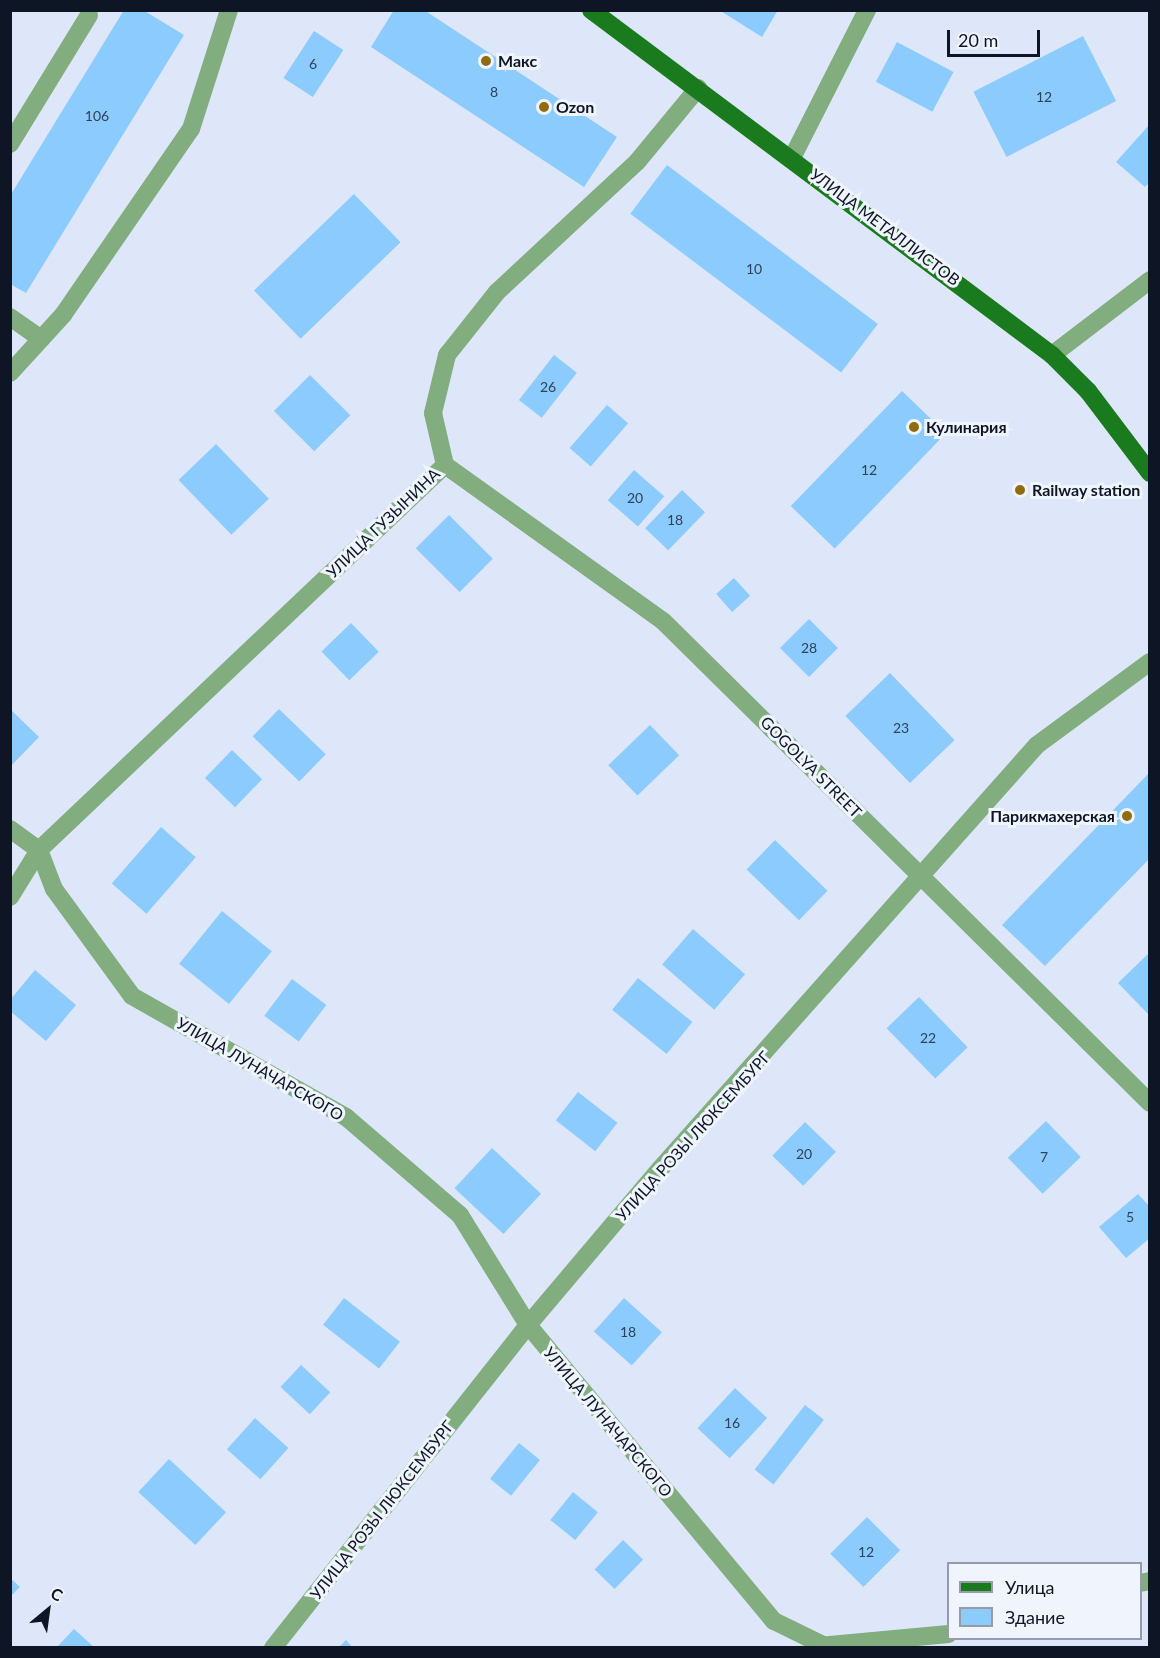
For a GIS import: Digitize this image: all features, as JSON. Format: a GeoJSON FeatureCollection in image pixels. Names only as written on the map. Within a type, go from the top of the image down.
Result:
{"type":"FeatureCollection","features":[{"type":"Feature","properties":{"kind":"main road","name":"УЛИЦА МЕТАЛЛИСТОВ"},"geometry":{"type":"LineString","coordinates":[[591,10],[792,158],[1052,355],[1088,391],[1149,473]]}},
{"type":"Feature","properties":{"kind":"street"},"geometry":{"type":"LineString","coordinates":[[10,373],[41,339],[191,129],[229,10]]}},
{"type":"Feature","properties":{"kind":"street"},"geometry":{"type":"LineString","coordinates":[[792,158],[867,10]]}},
{"type":"Feature","properties":{"kind":"street"},"geometry":{"type":"LineString","coordinates":[[10,144],[89,15]]}},
{"type":"Feature","properties":{"kind":"street","name":"УЛИЦА ГУЗЫНИНА"},"geometry":{"type":"LineString","coordinates":[[10,897],[39,850],[445,465],[433,413],[447,355],[497,292],[637,162],[698,88]]}},
{"type":"Feature","properties":{"kind":"street"},"geometry":{"type":"LineString","coordinates":[[1052,355],[1149,280]]}},
{"type":"Feature","properties":{"kind":"street"},"geometry":{"type":"LineString","coordinates":[[10,317],[41,339]]}},
{"type":"Feature","properties":{"kind":"street","name":"GOGOLYA STREET"},"geometry":{"type":"LineString","coordinates":[[445,465],[663,621],[1149,1103]]}},
{"type":"Feature","properties":{"kind":"street","name":"УЛИЦА РОЗЫ ЛЮКСЕМБУРГ"},"geometry":{"type":"LineString","coordinates":[[273,1647],[528,1325],[660,1169],[923,879],[1037,746],[1149,662]]}},
{"type":"Feature","properties":{"kind":"street"},"geometry":{"type":"LineString","coordinates":[[10,829],[39,850]]}},
{"type":"Feature","properties":{"kind":"street","name":"УЛИЦА ЛУНАЧАРСКОГО"},"geometry":{"type":"LineString","coordinates":[[39,850],[54,889],[132,996],[346,1117],[460,1215],[528,1325],[774,1621],[828,1646]]}},
{"type":"Feature","properties":{"kind":"street"},"geometry":{"type":"LineString","coordinates":[[805,1647],[947,1634]]}},
{"type":"Feature","properties":{"kind":"building"},"geometry":{"type":"Polygon","coordinates":[[[124,10],[143,10],[184,35],[26,293],[10,284],[10,196],[124,10]]]}},
{"type":"Feature","properties":{"kind":"building"},"geometry":{"type":"Polygon","coordinates":[[[394,10],[424,10],[617,137],[584,187],[371,47],[394,10]]]}},
{"type":"Feature","properties":{"kind":"building"},"geometry":{"type":"Polygon","coordinates":[[[719,10],[778,10],[762,37],[719,10]]]}},
{"type":"Feature","properties":{"kind":"building"},"geometry":{"type":"Polygon","coordinates":[[[314,31],[343,50],[313,97],[284,78],[314,31]]]}},
{"type":"Feature","properties":{"kind":"building"},"geometry":{"type":"Polygon","coordinates":[[[1083,36],[1116,101],[1007,157],[973,92],[1083,36]]]}},
{"type":"Feature","properties":{"kind":"building"},"geometry":{"type":"Polygon","coordinates":[[[897,42],[954,72],[932,112],[876,82],[897,42]]]}},
{"type":"Feature","properties":{"kind":"building"},"geometry":{"type":"Polygon","coordinates":[[[1150,124],[1150,182],[1145,187],[1116,162],[1150,124]]]}},
{"type":"Feature","properties":{"kind":"building"},"geometry":{"type":"Polygon","coordinates":[[[667,165],[878,324],[841,373],[630,214],[667,165]]]}},
{"type":"Feature","properties":{"kind":"building"},"geometry":{"type":"Polygon","coordinates":[[[354,194],[401,242],[301,339],[254,291],[354,194]]]}},
{"type":"Feature","properties":{"kind":"building"},"geometry":{"type":"Polygon","coordinates":[[[554,355],[577,373],[542,418],[519,400],[554,355]]]}},
{"type":"Feature","properties":{"kind":"building"},"geometry":{"type":"Polygon","coordinates":[[[310,375],[350,415],[314,451],[274,411],[310,375]]]}},
{"type":"Feature","properties":{"kind":"building"},"geometry":{"type":"Polygon","coordinates":[[[902,391],[946,433],[835,548],[791,506],[902,391]]]}},
{"type":"Feature","properties":{"kind":"building"},"geometry":{"type":"Polygon","coordinates":[[[607,405],[628,423],[591,466],[570,448],[607,405]]]}},
{"type":"Feature","properties":{"kind":"building"},"geometry":{"type":"Polygon","coordinates":[[[216,444],[269,499],[231,535],[179,480],[216,444]]]}},
{"type":"Feature","properties":{"kind":"building"},"geometry":{"type":"Polygon","coordinates":[[[634,470],[664,496],[638,526],[608,500],[634,470]]]}},
{"type":"Feature","properties":{"kind":"building"},"geometry":{"type":"Polygon","coordinates":[[[682,490],[705,512],[668,550],[645,528],[682,490]]]}},
{"type":"Feature","properties":{"kind":"building"},"geometry":{"type":"Polygon","coordinates":[[[449,515],[493,559],[460,592],[416,548],[449,515]]]}},
{"type":"Feature","properties":{"kind":"building"},"geometry":{"type":"Polygon","coordinates":[[[734,578],[750,596],[732,612],[716,594],[734,578]]]}},
{"type":"Feature","properties":{"kind":"building"},"geometry":{"type":"Polygon","coordinates":[[[809,619],[838,648],[809,677],[780,648],[809,619]]]}},
{"type":"Feature","properties":{"kind":"building"},"geometry":{"type":"Polygon","coordinates":[[[351,623],[379,652],[349,680],[322,651],[351,623]]]}},
{"type":"Feature","properties":{"kind":"building"},"geometry":{"type":"Polygon","coordinates":[[[890,673],[955,740],[910,783],[845,716],[890,673]]]}},
{"type":"Feature","properties":{"kind":"building"},"geometry":{"type":"Polygon","coordinates":[[[10,709],[39,737],[10,767],[10,709]]]}},
{"type":"Feature","properties":{"kind":"building"},"geometry":{"type":"Polygon","coordinates":[[[279,709],[326,754],[299,781],[253,736],[279,709]]]}},
{"type":"Feature","properties":{"kind":"building"},"geometry":{"type":"Polygon","coordinates":[[[650,725],[679,755],[637,796],[608,765],[650,725]]]}},
{"type":"Feature","properties":{"kind":"building"},"geometry":{"type":"Polygon","coordinates":[[[232,750],[262,779],[235,807],[205,778],[232,750]]]}},
{"type":"Feature","properties":{"kind":"building"},"geometry":{"type":"Polygon","coordinates":[[[1150,772],[1150,858],[1045,966],[1002,925],[1150,772]]]}},
{"type":"Feature","properties":{"kind":"building"},"geometry":{"type":"Polygon","coordinates":[[[161,827],[196,857],[147,914],[112,884],[161,827]]]}},
{"type":"Feature","properties":{"kind":"building"},"geometry":{"type":"Polygon","coordinates":[[[775,840],[828,891],[799,920],[747,869],[775,840]]]}},
{"type":"Feature","properties":{"kind":"building"},"geometry":{"type":"Polygon","coordinates":[[[222,911],[272,951],[229,1004],[179,964],[222,911]]]}},
{"type":"Feature","properties":{"kind":"building"},"geometry":{"type":"Polygon","coordinates":[[[693,929],[745,974],[714,1010],[662,964],[693,929]]]}},
{"type":"Feature","properties":{"kind":"building"},"geometry":{"type":"Polygon","coordinates":[[[1150,952],[1150,1016],[1118,983],[1150,952]]]}},
{"type":"Feature","properties":{"kind":"building"},"geometry":{"type":"Polygon","coordinates":[[[35,970],[76,1005],[46,1041],[10,1011],[10,1000],[35,970]]]}},
{"type":"Feature","properties":{"kind":"building"},"geometry":{"type":"Polygon","coordinates":[[[638,978],[692,1022],[667,1054],[612,1010],[638,978]]]}},
{"type":"Feature","properties":{"kind":"building"},"geometry":{"type":"Polygon","coordinates":[[[292,979],[326,1005],[299,1042],[264,1016],[292,979]]]}},
{"type":"Feature","properties":{"kind":"building"},"geometry":{"type":"Polygon","coordinates":[[[919,997],[968,1047],[935,1079],[887,1028],[919,997]]]}},
{"type":"Feature","properties":{"kind":"building"},"geometry":{"type":"Polygon","coordinates":[[[578,1092],[617,1123],[595,1151],[556,1120],[578,1092]]]}},
{"type":"Feature","properties":{"kind":"building"},"geometry":{"type":"Polygon","coordinates":[[[1046,1121],[1081,1157],[1043,1194],[1008,1158],[1046,1121]]]}},
{"type":"Feature","properties":{"kind":"building"},"geometry":{"type":"Polygon","coordinates":[[[805,1122],[836,1152],[803,1186],[772,1156],[805,1122]]]}},
{"type":"Feature","properties":{"kind":"building"},"geometry":{"type":"Polygon","coordinates":[[[492,1148],[541,1194],[503,1234],[454,1188],[492,1148]]]}},
{"type":"Feature","properties":{"kind":"building"},"geometry":{"type":"Polygon","coordinates":[[[1138,1194],[1150,1207],[1150,1238],[1126,1258],[1099,1227],[1138,1194]]]}},
{"type":"Feature","properties":{"kind":"building"},"geometry":{"type":"Polygon","coordinates":[[[344,1298],[400,1342],[379,1369],[323,1325],[344,1298]]]}},
{"type":"Feature","properties":{"kind":"building"},"geometry":{"type":"Polygon","coordinates":[[[624,1298],[662,1332],[632,1366],[594,1331],[624,1298]]]}},
{"type":"Feature","properties":{"kind":"building"},"geometry":{"type":"Polygon","coordinates":[[[301,1365],[330,1392],[310,1414],[281,1387],[301,1365]]]}},
{"type":"Feature","properties":{"kind":"building"},"geometry":{"type":"Polygon","coordinates":[[[735,1388],[767,1418],[730,1458],[697,1428],[735,1388]]]}},
{"type":"Feature","properties":{"kind":"building"},"geometry":{"type":"Polygon","coordinates":[[[805,1405],[824,1420],[773,1484],[755,1470],[805,1405]]]}},
{"type":"Feature","properties":{"kind":"building"},"geometry":{"type":"Polygon","coordinates":[[[255,1418],[288,1448],[260,1479],[227,1449],[255,1418]]]}},
{"type":"Feature","properties":{"kind":"building"},"geometry":{"type":"Polygon","coordinates":[[[519,1443],[540,1460],[511,1496],[490,1479],[519,1443]]]}},
{"type":"Feature","properties":{"kind":"building"},"geometry":{"type":"Polygon","coordinates":[[[169,1459],[226,1512],[195,1545],[138,1492],[169,1459]]]}},
{"type":"Feature","properties":{"kind":"building"},"geometry":{"type":"Polygon","coordinates":[[[573,1492],[598,1512],[575,1540],[550,1520],[573,1492]]]}},
{"type":"Feature","properties":{"kind":"building"},"geometry":{"type":"Polygon","coordinates":[[[867,1517],[900,1550],[863,1587],[830,1554],[867,1517]]]}},
{"type":"Feature","properties":{"kind":"building"},"geometry":{"type":"Polygon","coordinates":[[[623,1540],[643,1559],[615,1589],[595,1569],[623,1540]]]}},
{"type":"Feature","properties":{"kind":"building"},"geometry":{"type":"Polygon","coordinates":[[[10,1578],[20,1587],[10,1597],[10,1578]]]}},
{"type":"Feature","properties":{"kind":"building"},"geometry":{"type":"Polygon","coordinates":[[[74,1629],[95,1648],[56,1648],[74,1629]]]}},
{"type":"Feature","properties":{"kind":"building"},"geometry":{"type":"Polygon","coordinates":[[[346,1640],[353,1648],[338,1648],[346,1640]]]}},
{"type":"Feature","properties":{"kind":"place","name":"Макс"},"geometry":{"type":"Point","coordinates":[486,61]}},
{"type":"Feature","properties":{"kind":"place","name":"Ozon"},"geometry":{"type":"Point","coordinates":[544,107]}},
{"type":"Feature","properties":{"kind":"place","name":"Кулинария"},"geometry":{"type":"Point","coordinates":[914,427]}},
{"type":"Feature","properties":{"kind":"place","name":"Railway station"},"geometry":{"type":"Point","coordinates":[1020,490]}},
{"type":"Feature","properties":{"kind":"place","name":"Парикмахерская"},"geometry":{"type":"Point","coordinates":[1127,816]}}]}
